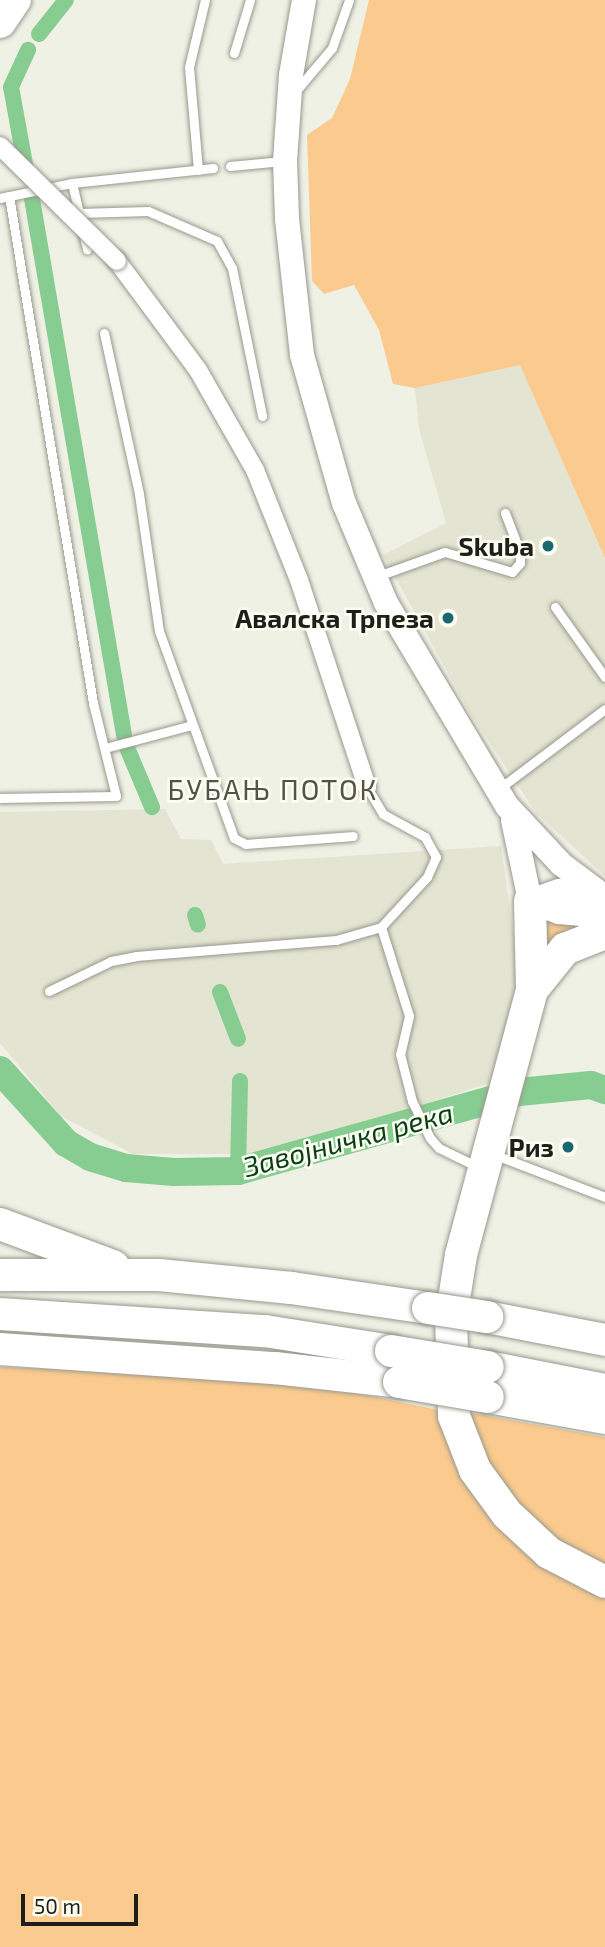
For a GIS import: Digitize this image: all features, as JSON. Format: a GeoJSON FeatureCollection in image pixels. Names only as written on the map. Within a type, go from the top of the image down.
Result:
{"type":"FeatureCollection","features":[{"type":"Feature","properties":{"kind":"highway"},"geometry":{"type":"LineString","coordinates":[[0,22],[15,0]]}},
{"type":"Feature","properties":{"kind":"highway"},"geometry":{"type":"LineString","coordinates":[[530,901],[532,990],[503,1112],[461,1255],[451,1318],[457,1429],[475,1470],[507,1514],[549,1553],[605,1582]]}},
{"type":"Feature","properties":{"kind":"highway"},"geometry":{"type":"LineString","coordinates":[[532,990],[565,949],[605,933]]}},
{"type":"Feature","properties":{"kind":"highway"},"geometry":{"type":"LineString","coordinates":[[0,1224],[80,1256],[159,1275]]}},
{"type":"Feature","properties":{"kind":"highway"},"geometry":{"type":"LineString","coordinates":[[0,1275],[159,1275],[291,1288],[487,1317],[605,1340]]}},
{"type":"Feature","properties":{"kind":"highway"},"geometry":{"type":"LineString","coordinates":[[0,1314],[243,1329],[391,1351],[605,1418]]}},
{"type":"Feature","properties":{"kind":"highway"},"geometry":{"type":"LineString","coordinates":[[0,1349],[275,1368],[399,1382],[488,1382],[605,1390]]}},
{"type":"Feature","properties":{"kind":"main road"},"geometry":{"type":"LineString","coordinates":[[304,0],[290,97],[285,161],[302,355],[334,472],[374,578],[427,676],[503,798],[561,864],[605,897]]}},
{"type":"Feature","properties":{"kind":"main road"},"geometry":{"type":"LineString","coordinates":[[503,798],[521,846],[530,901]]}},
{"type":"Feature","properties":{"kind":"main road"},"geometry":{"type":"LineString","coordinates":[[530,901],[559,891],[605,897]]}},
{"type":"Feature","properties":{"kind":"main road"},"geometry":{"type":"LineString","coordinates":[[530,901],[559,912],[605,916]]}},
{"type":"Feature","properties":{"kind":"street"},"geometry":{"type":"LineString","coordinates":[[0,146],[117,261],[198,370],[255,470],[299,580],[367,787]]}},
{"type":"Feature","properties":{"kind":"lane"},"geometry":{"type":"LineString","coordinates":[[198,170],[189,67],[205,0]]}},
{"type":"Feature","properties":{"kind":"lane"},"geometry":{"type":"LineString","coordinates":[[234,52],[250,0]]}},
{"type":"Feature","properties":{"kind":"lane"},"geometry":{"type":"LineString","coordinates":[[290,97],[332,48],[349,0]]}},
{"type":"Feature","properties":{"kind":"lane"},"geometry":{"type":"LineString","coordinates":[[230,166],[285,161]]}},
{"type":"Feature","properties":{"kind":"lane"},"geometry":{"type":"LineString","coordinates":[[0,799],[116,796],[64,534],[4,197],[72,183],[212,168]]}},
{"type":"Feature","properties":{"kind":"lane"},"geometry":{"type":"LineString","coordinates":[[72,183],[87,250]]}},
{"type":"Feature","properties":{"kind":"lane"},"geometry":{"type":"LineString","coordinates":[[79,213],[148,211],[217,241],[232,268],[262,416]]}},
{"type":"Feature","properties":{"kind":"lane"},"geometry":{"type":"LineString","coordinates":[[104,332],[139,494],[155,613],[230,830],[239,843],[353,836]]}},
{"type":"Feature","properties":{"kind":"lane"},"geometry":{"type":"LineString","coordinates":[[374,578],[445,552],[512,572],[520,563],[520,552],[505,513]]}},
{"type":"Feature","properties":{"kind":"lane"},"geometry":{"type":"LineString","coordinates":[[555,607],[605,677]]}},
{"type":"Feature","properties":{"kind":"lane"},"geometry":{"type":"LineString","coordinates":[[503,798],[605,709]]}},
{"type":"Feature","properties":{"kind":"lane"},"geometry":{"type":"LineString","coordinates":[[105,748],[192,725]]}},
{"type":"Feature","properties":{"kind":"lane"},"geometry":{"type":"LineString","coordinates":[[49,991],[111,961],[136,956],[336,940],[381,927],[427,877],[436,857],[425,836],[383,814],[367,787]]}},
{"type":"Feature","properties":{"kind":"lane"},"geometry":{"type":"LineString","coordinates":[[381,927],[409,1016],[400,1054],[412,1101],[423,1126],[439,1148],[605,1197]]}},
{"type":"Feature","properties":{"kind":"shaded area"},"geometry":{"type":"Polygon","coordinates":[[[369,0],[605,0],[605,558],[520,365],[415,388],[393,384],[379,330],[354,285],[324,294],[312,281],[307,135],[332,118],[350,79],[369,0]]]}},
{"type":"Feature","properties":{"kind":"shaded area"},"geometry":{"type":"Polygon","coordinates":[[[520,364],[605,558],[605,876],[536,813],[470,713],[383,555],[446,523],[419,429],[415,388],[520,364]]]}},
{"type":"Feature","properties":{"kind":"shaded area"},"geometry":{"type":"Polygon","coordinates":[[[165,809],[181,839],[211,840],[223,864],[501,846],[519,973],[495,1081],[295,1147],[257,1154],[133,1154],[61,1116],[0,1043],[0,812],[165,809]]]}},
{"type":"Feature","properties":{"kind":"shaded area"},"geometry":{"type":"Polygon","coordinates":[[[544,918],[605,924],[543,960],[544,918]]]}},
{"type":"Feature","properties":{"kind":"shaded area"},"geometry":{"type":"Polygon","coordinates":[[[0,1367],[171,1374],[347,1391],[443,1411],[448,1435],[605,1593],[605,1947],[0,1947],[0,1367]]]}},
{"type":"Feature","properties":{"kind":"shaded area"},"geometry":{"type":"Polygon","coordinates":[[[465,1412],[605,1437],[605,1573],[562,1551],[499,1487],[465,1412]]]}},
{"type":"Feature","properties":{"kind":"waterway"},"geometry":{"type":"LineString","coordinates":[[39,34],[66,0]]}},
{"type":"Feature","properties":{"kind":"waterway"},"geometry":{"type":"LineString","coordinates":[[27,175],[11,87],[28,50]]}},
{"type":"Feature","properties":{"kind":"waterway"},"geometry":{"type":"LineString","coordinates":[[32,199],[124,735]]}},
{"type":"Feature","properties":{"kind":"waterway"},"geometry":{"type":"LineString","coordinates":[[128,750],[152,807]]}},
{"type":"Feature","properties":{"kind":"waterway"},"geometry":{"type":"LineString","coordinates":[[195,915],[198,925]]}},
{"type":"Feature","properties":{"kind":"waterway"},"geometry":{"type":"LineString","coordinates":[[220,992],[238,1039]]}},
{"type":"Feature","properties":{"kind":"waterway","name":"Завојничка река"},"geometry":{"type":"LineString","coordinates":[[0,1070],[66,1143],[90,1157],[126,1168],[174,1172],[238,1171],[519,1092],[591,1085],[605,1090]]}},
{"type":"Feature","properties":{"kind":"waterway"},"geometry":{"type":"LineString","coordinates":[[238,1171],[240,1081]]}},
{"type":"Feature","properties":{"kind":"place","name":"Skuba"},"geometry":{"type":"Point","coordinates":[548,546]}},
{"type":"Feature","properties":{"kind":"place","name":"Авалска Трпеза"},"geometry":{"type":"Point","coordinates":[448,618]}},
{"type":"Feature","properties":{"kind":"place","name":"Риз"},"geometry":{"type":"Point","coordinates":[568,1147]}},
{"type":"Feature","properties":{"kind":"district","name":"БУБАЊ ПОТОК"},"geometry":{"type":"Point","coordinates":[273,789]}}]}
